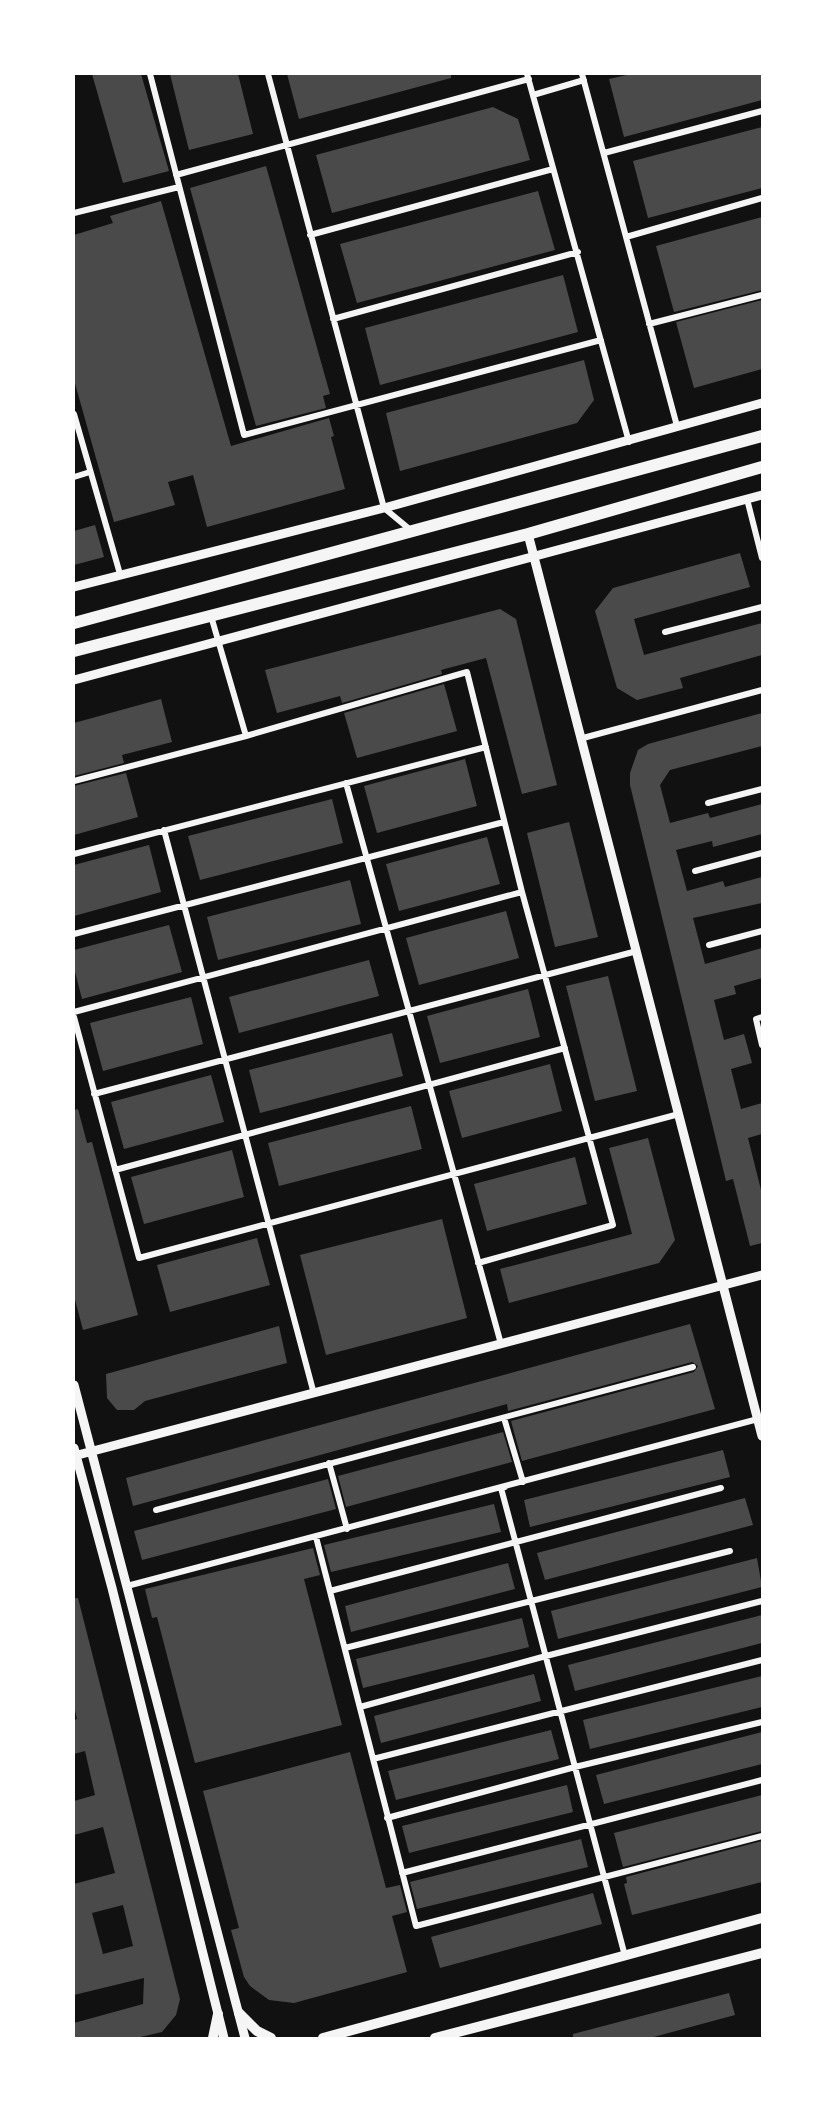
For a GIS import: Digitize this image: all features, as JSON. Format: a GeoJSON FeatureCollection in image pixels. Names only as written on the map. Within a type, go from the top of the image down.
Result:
{"type":"FeatureCollection","features":[{"type":"Feature","properties":{"kind":"main road"},"geometry":{"type":"LineString","coordinates":[[74,623],[762,436]]}},
{"type":"Feature","properties":{"kind":"main road"},"geometry":{"type":"LineString","coordinates":[[74,651],[528,534],[762,467]]}},
{"type":"Feature","properties":{"kind":"main road"},"geometry":{"type":"LineString","coordinates":[[323,2038],[762,1918]]}},
{"type":"Feature","properties":{"kind":"main road"},"geometry":{"type":"LineString","coordinates":[[439,2038],[762,1953]]}},
{"type":"Feature","properties":{"kind":"main road"},"geometry":{"type":"LineString","coordinates":[[239,2013],[257,2031],[271,2038]]}},
{"type":"Feature","properties":{"kind":"main road"},"geometry":{"type":"LineString","coordinates":[[213,2038],[218,2014]]}},
{"type":"Feature","properties":{"kind":"street"},"geometry":{"type":"LineString","coordinates":[[150,74],[244,435],[601,340]]}},
{"type":"Feature","properties":{"kind":"street"},"geometry":{"type":"LineString","coordinates":[[268,74],[285,145],[358,405],[384,508],[414,532]]}},
{"type":"Feature","properties":{"kind":"street"},"geometry":{"type":"LineString","coordinates":[[176,174],[528,76],[629,442]]}},
{"type":"Feature","properties":{"kind":"street"},"geometry":{"type":"LineString","coordinates":[[533,95],[583,77],[677,426]]}},
{"type":"Feature","properties":{"kind":"street"},"geometry":{"type":"LineString","coordinates":[[604,153],[762,111]]}},
{"type":"Feature","properties":{"kind":"street"},"geometry":{"type":"LineString","coordinates":[[310,235],[554,169]]}},
{"type":"Feature","properties":{"kind":"street"},"geometry":{"type":"LineString","coordinates":[[74,213],[179,187]]}},
{"type":"Feature","properties":{"kind":"street"},"geometry":{"type":"LineString","coordinates":[[626,237],[762,198]]}},
{"type":"Feature","properties":{"kind":"street"},"geometry":{"type":"LineString","coordinates":[[333,319],[578,252]]}},
{"type":"Feature","properties":{"kind":"street"},"geometry":{"type":"LineString","coordinates":[[650,324],[762,295]]}},
{"type":"Feature","properties":{"kind":"street"},"geometry":{"type":"LineString","coordinates":[[74,586],[384,508],[629,442],[677,426],[762,403]]}},
{"type":"Feature","properties":{"kind":"street"},"geometry":{"type":"LineString","coordinates":[[74,414],[120,574]]}},
{"type":"Feature","properties":{"kind":"street"},"geometry":{"type":"LineString","coordinates":[[74,477],[90,472]]}},
{"type":"Feature","properties":{"kind":"street"},"geometry":{"type":"LineString","coordinates":[[74,680],[762,495]]}},
{"type":"Feature","properties":{"kind":"street"},"geometry":{"type":"LineString","coordinates":[[747,499],[762,558]]}},
{"type":"Feature","properties":{"kind":"street"},"geometry":{"type":"LineString","coordinates":[[528,534],[536,555],[762,1436]]}},
{"type":"Feature","properties":{"kind":"street"},"geometry":{"type":"LineString","coordinates":[[665,632],[762,607]]}},
{"type":"Feature","properties":{"kind":"street"},"geometry":{"type":"LineString","coordinates":[[211,616],[246,736]]}},
{"type":"Feature","properties":{"kind":"street"},"geometry":{"type":"LineString","coordinates":[[74,781],[246,736],[467,672],[522,892],[613,1225],[478,1263]]}},
{"type":"Feature","properties":{"kind":"street"},"geometry":{"type":"LineString","coordinates":[[583,738],[762,690]]}},
{"type":"Feature","properties":{"kind":"street"},"geometry":{"type":"LineString","coordinates":[[74,854],[486,747]]}},
{"type":"Feature","properties":{"kind":"street"},"geometry":{"type":"LineString","coordinates":[[346,783],[501,1344]]}},
{"type":"Feature","properties":{"kind":"street"},"geometry":{"type":"LineString","coordinates":[[708,803],[762,789]]}},
{"type":"Feature","properties":{"kind":"street"},"geometry":{"type":"LineString","coordinates":[[74,934],[504,822]]}},
{"type":"Feature","properties":{"kind":"street"},"geometry":{"type":"LineString","coordinates":[[164,830],[314,1394]]}},
{"type":"Feature","properties":{"kind":"street"},"geometry":{"type":"LineString","coordinates":[[695,871],[762,853]]}},
{"type":"Feature","properties":{"kind":"street"},"geometry":{"type":"LineString","coordinates":[[74,1012],[522,892]]}},
{"type":"Feature","properties":{"kind":"street"},"geometry":{"type":"LineString","coordinates":[[709,945],[762,931]]}},
{"type":"Feature","properties":{"kind":"street"},"geometry":{"type":"LineString","coordinates":[[94,1094],[638,951]]}},
{"type":"Feature","properties":{"kind":"street"},"geometry":{"type":"LineString","coordinates":[[74,1017],[139,1258],[680,1114]]}},
{"type":"Feature","properties":{"kind":"street"},"geometry":{"type":"LineString","coordinates":[[762,1017],[756,1019],[762,1045]]}},
{"type":"Feature","properties":{"kind":"street"},"geometry":{"type":"LineString","coordinates":[[115,1170],[565,1048]]}},
{"type":"Feature","properties":{"kind":"street"},"geometry":{"type":"LineString","coordinates":[[224,2038],[115,1600],[74,1453],[92,1452],[762,1275]]}},
{"type":"Feature","properties":{"kind":"street"},"geometry":{"type":"LineString","coordinates":[[156,1509],[693,1367]]}},
{"type":"Feature","properties":{"kind":"street"},"geometry":{"type":"LineString","coordinates":[[74,1384],[245,2038]]}},
{"type":"Feature","properties":{"kind":"street"},"geometry":{"type":"LineString","coordinates":[[504,1418],[523,1482]]}},
{"type":"Feature","properties":{"kind":"street"},"geometry":{"type":"LineString","coordinates":[[127,1586],[758,1419]]}},
{"type":"Feature","properties":{"kind":"street"},"geometry":{"type":"LineString","coordinates":[[329,1463],[347,1529]]}},
{"type":"Feature","properties":{"kind":"street"},"geometry":{"type":"LineString","coordinates":[[501,1488],[625,1957]]}},
{"type":"Feature","properties":{"kind":"street"},"geometry":{"type":"LineString","coordinates":[[330,1591],[516,1544],[721,1488]]}},
{"type":"Feature","properties":{"kind":"street"},"geometry":{"type":"LineString","coordinates":[[316,1537],[416,1926],[762,1836]]}},
{"type":"Feature","properties":{"kind":"street"},"geometry":{"type":"LineString","coordinates":[[345,1648],[730,1551]]}},
{"type":"Feature","properties":{"kind":"street"},"geometry":{"type":"LineString","coordinates":[[360,1707],[546,1656],[762,1601]]}},
{"type":"Feature","properties":{"kind":"street"},"geometry":{"type":"LineString","coordinates":[[373,1760],[560,1710],[762,1660]]}},
{"type":"Feature","properties":{"kind":"street"},"geometry":{"type":"LineString","coordinates":[[387,1818],[575,1767],[762,1722]]}},
{"type":"Feature","properties":{"kind":"street"},"geometry":{"type":"LineString","coordinates":[[402,1874],[590,1823],[762,1780]]}},
{"type":"Feature","properties":{"kind":"building"},"geometry":{"type":"Polygon","coordinates":[[[92,74],[141,74],[169,171],[123,183],[92,74]]]}},
{"type":"Feature","properties":{"kind":"building"},"geometry":{"type":"Polygon","coordinates":[[[170,74],[238,74],[253,134],[189,150],[170,74]]]}},
{"type":"Feature","properties":{"kind":"building"},"geometry":{"type":"Polygon","coordinates":[[[287,74],[451,74],[451,78],[299,119],[287,74]]]}},
{"type":"Feature","properties":{"kind":"building"},"geometry":{"type":"Polygon","coordinates":[[[631,74],[762,74],[762,100],[624,137],[609,79],[631,74]]]}},
{"type":"Feature","properties":{"kind":"building"},"geometry":{"type":"Polygon","coordinates":[[[493,107],[518,119],[530,160],[332,213],[316,155],[493,107]]]}},
{"type":"Feature","properties":{"kind":"building"},"geometry":{"type":"Polygon","coordinates":[[[762,127],[762,188],[648,218],[633,161],[762,127]]]}},
{"type":"Feature","properties":{"kind":"building"},"geometry":{"type":"Polygon","coordinates":[[[266,166],[330,394],[323,396],[326,408],[256,426],[190,188],[266,166]]]}},
{"type":"Feature","properties":{"kind":"building"},"geometry":{"type":"Polygon","coordinates":[[[538,191],[555,250],[357,303],[340,244],[538,191]]]}},
{"type":"Feature","properties":{"kind":"building"},"geometry":{"type":"Polygon","coordinates":[[[161,201],[231,446],[329,418],[334,436],[331,437],[345,489],[207,527],[193,475],[168,482],[175,505],[114,522],[74,380],[74,235],[113,223],[110,216],[161,201]]]}},
{"type":"Feature","properties":{"kind":"building"},"geometry":{"type":"Polygon","coordinates":[[[762,217],[762,290],[674,312],[656,246],[762,217]]]}},
{"type":"Feature","properties":{"kind":"building"},"geometry":{"type":"Polygon","coordinates":[[[563,275],[578,332],[380,385],[365,328],[563,275]]]}},
{"type":"Feature","properties":{"kind":"building"},"geometry":{"type":"Polygon","coordinates":[[[762,300],[762,369],[694,388],[676,322],[762,300]]]}},
{"type":"Feature","properties":{"kind":"building"},"geometry":{"type":"Polygon","coordinates":[[[584,360],[594,400],[577,423],[400,471],[386,413],[584,360]]]}},
{"type":"Feature","properties":{"kind":"building"},"geometry":{"type":"Polygon","coordinates":[[[95,525],[104,557],[74,565],[74,531],[95,525]]]}},
{"type":"Feature","properties":{"kind":"building"},"geometry":{"type":"Polygon","coordinates":[[[740,553],[750,587],[634,619],[644,655],[762,623],[762,655],[680,678],[683,688],[637,700],[617,688],[595,611],[613,588],[740,553]]]}},
{"type":"Feature","properties":{"kind":"building"},"geometry":{"type":"Polygon","coordinates":[[[500,609],[516,619],[557,785],[522,794],[486,658],[441,670],[442,674],[342,703],[340,696],[277,713],[265,670],[500,609]]]}},
{"type":"Feature","properties":{"kind":"building"},"geometry":{"type":"Polygon","coordinates":[[[444,684],[457,731],[357,758],[344,713],[444,684]]]}},
{"type":"Feature","properties":{"kind":"building"},"geometry":{"type":"Polygon","coordinates":[[[161,699],[172,742],[122,755],[124,763],[74,776],[74,723],[161,699]]]}},
{"type":"Feature","properties":{"kind":"building"},"geometry":{"type":"Polygon","coordinates":[[[762,713],[762,746],[670,770],[660,785],[670,823],[708,813],[710,818],[762,804],[762,834],[713,847],[712,841],[676,850],[687,891],[723,881],[725,887],[762,877],[762,903],[693,918],[705,964],[762,948],[762,978],[734,986],[736,994],[714,1000],[724,1040],[744,1034],[752,1063],[731,1069],[741,1109],[762,1103],[762,1134],[748,1138],[762,1194],[762,1243],[750,1246],[733,1179],[726,1181],[630,785],[630,773],[638,750],[648,744],[762,713]]]}},
{"type":"Feature","properties":{"kind":"building"},"geometry":{"type":"Polygon","coordinates":[[[465,759],[477,806],[377,833],[364,786],[465,759]]]}},
{"type":"Feature","properties":{"kind":"building"},"geometry":{"type":"Polygon","coordinates":[[[126,773],[138,817],[74,835],[74,786],[126,773]]]}},
{"type":"Feature","properties":{"kind":"building"},"geometry":{"type":"Polygon","coordinates":[[[332,799],[343,843],[200,880],[188,836],[332,799]]]}},
{"type":"Feature","properties":{"kind":"building"},"geometry":{"type":"Polygon","coordinates":[[[569,822],[598,937],[555,947],[527,833],[569,822]]]}},
{"type":"Feature","properties":{"kind":"building"},"geometry":{"type":"Polygon","coordinates":[[[487,837],[500,884],[399,911],[386,864],[487,837]]]}},
{"type":"Feature","properties":{"kind":"building"},"geometry":{"type":"Polygon","coordinates":[[[149,845],[161,892],[74,916],[74,865],[149,845]]]}},
{"type":"Feature","properties":{"kind":"building"},"geometry":{"type":"Polygon","coordinates":[[[350,880],[361,924],[218,960],[207,917],[350,880]]]}},
{"type":"Feature","properties":{"kind":"building"},"geometry":{"type":"Polygon","coordinates":[[[506,911],[519,958],[419,985],[406,938],[506,911]]]}},
{"type":"Feature","properties":{"kind":"building"},"geometry":{"type":"Polygon","coordinates":[[[169,925],[182,972],[82,999],[74,968],[74,950],[169,925]]]}},
{"type":"Feature","properties":{"kind":"building"},"geometry":{"type":"Polygon","coordinates":[[[369,960],[379,996],[239,1033],[229,997],[369,960]]]}},
{"type":"Feature","properties":{"kind":"building"},"geometry":{"type":"Polygon","coordinates":[[[608,976],[637,1091],[595,1101],[566,986],[608,976]]]}},
{"type":"Feature","properties":{"kind":"building"},"geometry":{"type":"Polygon","coordinates":[[[528,989],[540,1037],[440,1063],[427,1016],[528,989]]]}},
{"type":"Feature","properties":{"kind":"building"},"geometry":{"type":"Polygon","coordinates":[[[191,997],[203,1044],[103,1071],[90,1023],[191,997]]]}},
{"type":"Feature","properties":{"kind":"building"},"geometry":{"type":"Polygon","coordinates":[[[392,1033],[403,1076],[260,1113],[249,1070],[392,1033]]]}},
{"type":"Feature","properties":{"kind":"building"},"geometry":{"type":"Polygon","coordinates":[[[550,1064],[562,1111],[462,1138],[449,1091],[550,1064]]]}},
{"type":"Feature","properties":{"kind":"building"},"geometry":{"type":"Polygon","coordinates":[[[211,1075],[224,1122],[124,1149],[111,1102],[211,1075]]]}},
{"type":"Feature","properties":{"kind":"building"},"geometry":{"type":"Polygon","coordinates":[[[411,1106],[422,1149],[279,1186],[268,1143],[411,1106]]]}},
{"type":"Feature","properties":{"kind":"building"},"geometry":{"type":"Polygon","coordinates":[[[78,1109],[87,1143],[92,1142],[138,1315],[83,1330],[74,1296],[74,1110],[78,1109]]]}},
{"type":"Feature","properties":{"kind":"building"},"geometry":{"type":"Polygon","coordinates":[[[648,1138],[675,1240],[659,1263],[509,1303],[500,1269],[632,1234],[609,1148],[648,1138]]]}},
{"type":"Feature","properties":{"kind":"building"},"geometry":{"type":"Polygon","coordinates":[[[232,1150],[244,1197],[144,1224],[131,1177],[232,1150]]]}},
{"type":"Feature","properties":{"kind":"building"},"geometry":{"type":"Polygon","coordinates":[[[575,1157],[587,1204],[487,1231],[474,1184],[575,1157]]]}},
{"type":"Feature","properties":{"kind":"building"},"geometry":{"type":"Polygon","coordinates":[[[442,1219],[467,1318],[326,1355],[300,1255],[442,1219]]]}},
{"type":"Feature","properties":{"kind":"building"},"geometry":{"type":"Polygon","coordinates":[[[257,1238],[270,1285],[170,1312],[157,1265],[257,1238]]]}},
{"type":"Feature","properties":{"kind":"building"},"geometry":{"type":"Polygon","coordinates":[[[690,1324],[715,1409],[522,1461],[511,1421],[694,1372],[698,1366],[692,1362],[508,1411],[507,1404],[133,1506],[126,1478],[690,1324]]]}},
{"type":"Feature","properties":{"kind":"building"},"geometry":{"type":"Polygon","coordinates":[[[279,1326],[287,1363],[145,1401],[134,1410],[117,1410],[107,1398],[106,1374],[279,1326]]]}},
{"type":"Feature","properties":{"kind":"building"},"geometry":{"type":"Polygon","coordinates":[[[503,1432],[512,1462],[346,1507],[338,1476],[503,1432]]]}},
{"type":"Feature","properties":{"kind":"building"},"geometry":{"type":"Polygon","coordinates":[[[723,1450],[730,1477],[530,1527],[524,1500],[723,1450]]]}},
{"type":"Feature","properties":{"kind":"building"},"geometry":{"type":"Polygon","coordinates":[[[328,1479],[336,1509],[142,1560],[134,1531],[328,1479]]]}},
{"type":"Feature","properties":{"kind":"building"},"geometry":{"type":"Polygon","coordinates":[[[745,1498],[753,1525],[545,1580],[537,1553],[745,1498]]]}},
{"type":"Feature","properties":{"kind":"building"},"geometry":{"type":"Polygon","coordinates":[[[494,1504],[501,1532],[331,1572],[324,1545],[494,1504]]]}},
{"type":"Feature","properties":{"kind":"building"},"geometry":{"type":"Polygon","coordinates":[[[313,1548],[320,1575],[304,1579],[342,1725],[195,1763],[157,1617],[152,1618],[145,1589],[313,1548]]]}},
{"type":"Feature","properties":{"kind":"building"},"geometry":{"type":"Polygon","coordinates":[[[757,1558],[762,1587],[558,1639],[551,1611],[757,1558]]]}},
{"type":"Feature","properties":{"kind":"building"},"geometry":{"type":"Polygon","coordinates":[[[508,1563],[515,1589],[351,1632],[345,1606],[508,1563]]]}},
{"type":"Feature","properties":{"kind":"building"},"geometry":{"type":"Polygon","coordinates":[[[74,1598],[78,1598],[180,1999],[176,2015],[162,2032],[136,2038],[74,2038],[74,2023],[143,2004],[144,1978],[74,1995],[74,1884],[115,1873],[103,1827],[74,1835],[74,1801],[95,1795],[85,1751],[74,1754],[74,1720],[77,1719],[74,1706],[74,1598]],[[123,1905],[92,1913],[103,1954],[133,1946],[123,1905]]]}},
{"type":"Feature","properties":{"kind":"building"},"geometry":{"type":"Polygon","coordinates":[[[762,1615],[762,1643],[575,1691],[568,1665],[762,1615]]]}},
{"type":"Feature","properties":{"kind":"building"},"geometry":{"type":"Polygon","coordinates":[[[522,1618],[529,1647],[363,1688],[356,1659],[522,1618]]]}},
{"type":"Feature","properties":{"kind":"building"},"geometry":{"type":"Polygon","coordinates":[[[534,1674],[541,1701],[381,1743],[374,1716],[534,1674]]]}},
{"type":"Feature","properties":{"kind":"building"},"geometry":{"type":"Polygon","coordinates":[[[762,1676],[762,1707],[590,1749],[583,1720],[762,1676]]]}},
{"type":"Feature","properties":{"kind":"building"},"geometry":{"type":"Polygon","coordinates":[[[551,1730],[559,1759],[396,1800],[388,1771],[551,1730]]]}},
{"type":"Feature","properties":{"kind":"building"},"geometry":{"type":"Polygon","coordinates":[[[762,1732],[762,1764],[604,1804],[596,1775],[762,1732]]]}},
{"type":"Feature","properties":{"kind":"building"},"geometry":{"type":"Polygon","coordinates":[[[350,1752],[386,1888],[400,1885],[407,1912],[392,1916],[407,1972],[294,2003],[269,2000],[250,1986],[244,1977],[231,1930],[239,1928],[203,1791],[350,1752]]]}},
{"type":"Feature","properties":{"kind":"building"},"geometry":{"type":"Polygon","coordinates":[[[567,1785],[573,1812],[409,1853],[402,1826],[567,1785]]]}},
{"type":"Feature","properties":{"kind":"building"},"geometry":{"type":"Polygon","coordinates":[[[762,1795],[762,1831],[623,1867],[614,1833],[762,1795]]]}},
{"type":"Feature","properties":{"kind":"building"},"geometry":{"type":"Polygon","coordinates":[[[581,1839],[588,1867],[417,1909],[410,1882],[581,1839]]]}},
{"type":"Feature","properties":{"kind":"building"},"geometry":{"type":"Polygon","coordinates":[[[762,1841],[762,1882],[632,1915],[624,1884],[627,1883],[626,1877],[762,1841]]]}},
{"type":"Feature","properties":{"kind":"building"},"geometry":{"type":"Polygon","coordinates":[[[593,1893],[602,1924],[440,1968],[431,1937],[593,1893]]]}},
{"type":"Feature","properties":{"kind":"building"},"geometry":{"type":"Polygon","coordinates":[[[729,1993],[735,2015],[650,2038],[573,2038],[573,2034],[729,1993]]]}}]}
